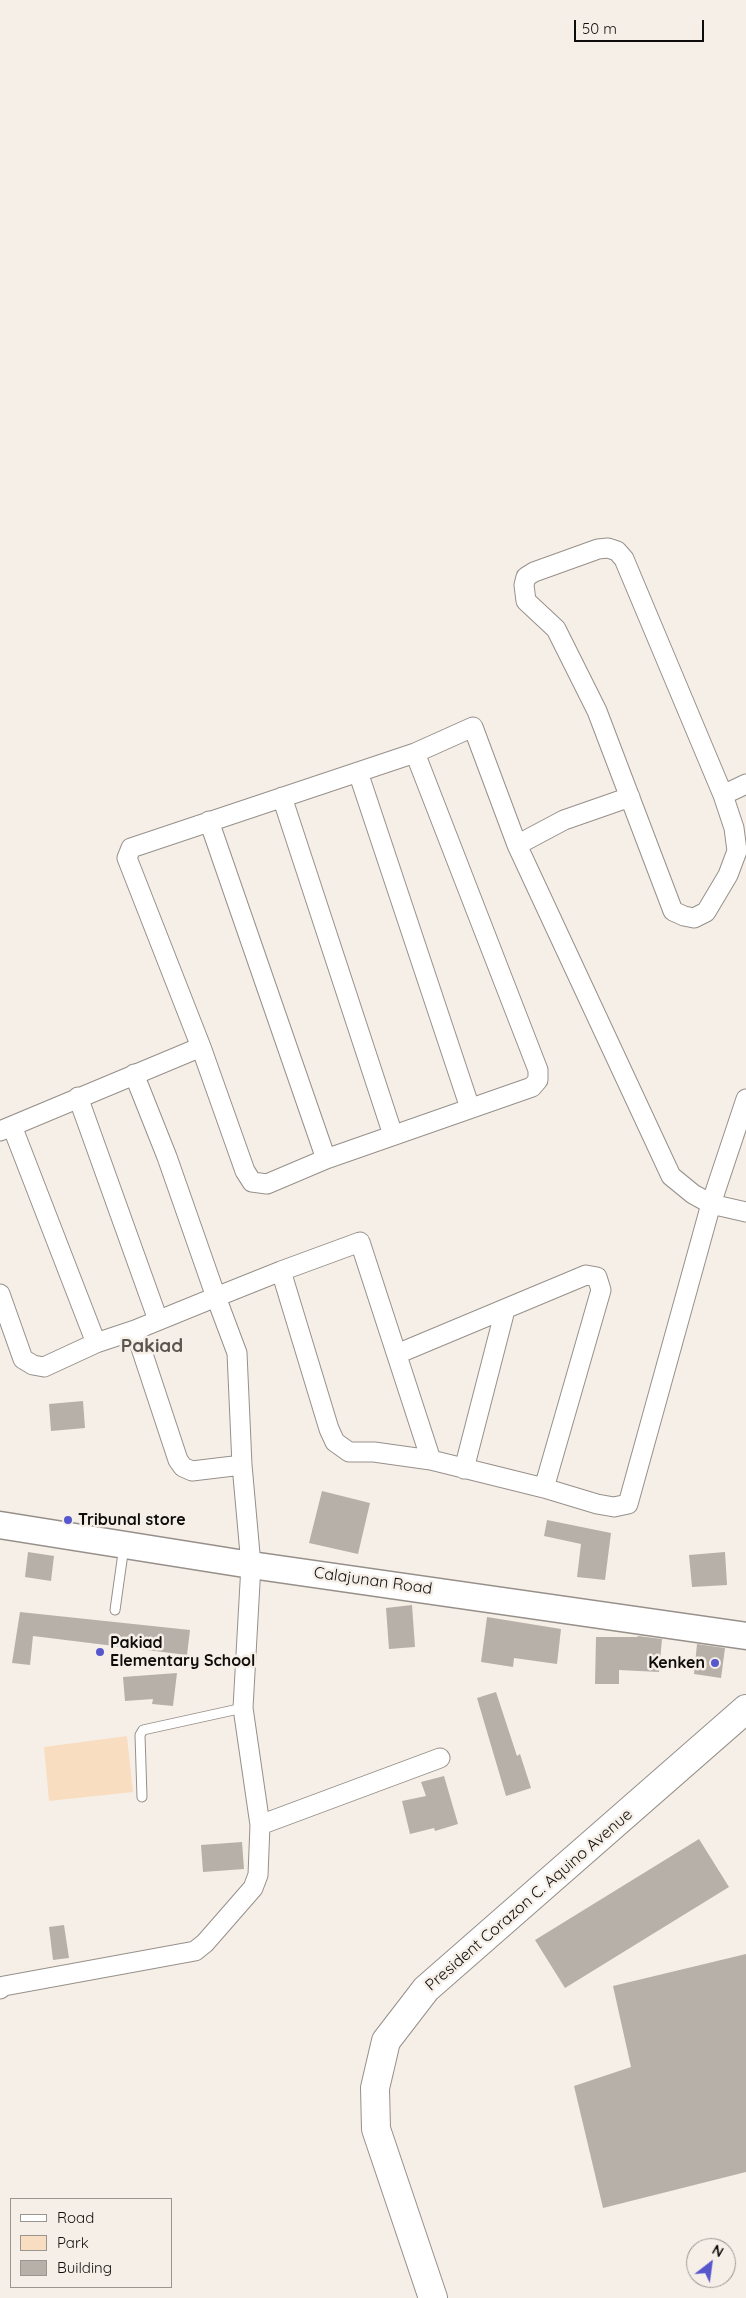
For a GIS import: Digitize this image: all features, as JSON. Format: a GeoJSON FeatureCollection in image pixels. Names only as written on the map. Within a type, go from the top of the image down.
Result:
{"type":"FeatureCollection","features":[{"type":"Feature","properties":{"kind":"main road","name":"Calajunan Road"},"geometry":{"type":"LineString","coordinates":[[0,1525],[124,1543],[251,1565],[746,1636]]}},
{"type":"Feature","properties":{"kind":"main road","name":"President Corazon C. Aquino Avenue"},"geometry":{"type":"LineString","coordinates":[[433,2298],[376,2129],[375,2088],[386,2041],[426,1989],[746,1709]]}},
{"type":"Feature","properties":{"kind":"street"},"geometry":{"type":"LineString","coordinates":[[608,548],[617,551],[624,559],[724,795],[734,828],[737,851],[728,875],[714,902],[706,912],[694,918],[673,911],[630,797],[597,711],[556,629],[526,601],[524,585],[526,577],[534,572],[598,549],[608,548]]}},
{"type":"Feature","properties":{"kind":"street"},"geometry":{"type":"LineString","coordinates":[[415,754],[538,1070],[538,1080],[532,1087],[326,1159],[267,1184],[252,1182],[245,1171],[201,1047],[127,858],[131,848],[415,754],[473,728],[517,845],[671,1176],[693,1194],[711,1204],[746,1212]]}},
{"type":"Feature","properties":{"kind":"street"},"geometry":{"type":"LineString","coordinates":[[358,772],[470,1108]]}},
{"type":"Feature","properties":{"kind":"street"},"geometry":{"type":"LineString","coordinates":[[724,795],[746,784]]}},
{"type":"Feature","properties":{"kind":"street"},"geometry":{"type":"LineString","coordinates":[[282,797],[393,1135]]}},
{"type":"Feature","properties":{"kind":"street"},"geometry":{"type":"LineString","coordinates":[[517,845],[564,820],[630,797]]}},
{"type":"Feature","properties":{"kind":"street"},"geometry":{"type":"LineString","coordinates":[[209,821],[326,1159]]}},
{"type":"Feature","properties":{"kind":"street"},"geometry":{"type":"LineString","coordinates":[[96,1343],[6,1128],[201,1047]]}},
{"type":"Feature","properties":{"kind":"street"},"geometry":{"type":"LineString","coordinates":[[0,1989],[4,1986],[195,1950],[205,1943],[253,1888],[258,1875],[260,1825],[243,1708],[251,1565],[242,1465],[236,1353],[167,1156],[134,1074]]}},
{"type":"Feature","properties":{"kind":"street"},"geometry":{"type":"LineString","coordinates":[[78,1097],[158,1320]]}},
{"type":"Feature","properties":{"kind":"street"},"geometry":{"type":"LineString","coordinates":[[281,1271],[335,1442],[349,1452],[374,1452],[431,1460],[544,1488],[597,1504],[614,1507],[628,1504],[711,1204],[746,1099]]}},
{"type":"Feature","properties":{"kind":"street"},"geometry":{"type":"LineString","coordinates":[[0,1294],[23,1359],[33,1365],[44,1367],[96,1343],[135,1330],[281,1271],[360,1242],[431,1460]]}},
{"type":"Feature","properties":{"kind":"street"},"geometry":{"type":"LineString","coordinates":[[397,1354],[586,1275],[596,1277],[601,1290],[544,1488]]}},
{"type":"Feature","properties":{"kind":"street"},"geometry":{"type":"LineString","coordinates":[[464,1469],[506,1310]]}},
{"type":"Feature","properties":{"kind":"street"},"geometry":{"type":"LineString","coordinates":[[135,1330],[178,1460],[183,1467],[192,1471],[242,1465]]}},
{"type":"Feature","properties":{"kind":"street"},"geometry":{"type":"LineString","coordinates":[[260,1825],[440,1758]]}},
{"type":"Feature","properties":{"kind":"lane"},"geometry":{"type":"LineString","coordinates":[[115,1610],[124,1543]]}},
{"type":"Feature","properties":{"kind":"lane"},"geometry":{"type":"LineString","coordinates":[[142,1797],[140,1734],[143,1730],[243,1708]]}},
{"type":"Feature","properties":{"kind":"green space"},"geometry":{"type":"Polygon","coordinates":[[[127,1736],[133,1792],[49,1801],[44,1747],[127,1736]]]}},
{"type":"Feature","properties":{"kind":"building"},"geometry":{"type":"Polygon","coordinates":[[[83,1401],[85,1428],[51,1431],[49,1404],[83,1401]]]}},
{"type":"Feature","properties":{"kind":"building"},"geometry":{"type":"Polygon","coordinates":[[[322,1491],[370,1503],[358,1554],[309,1543],[322,1491]]]}},
{"type":"Feature","properties":{"kind":"building"},"geometry":{"type":"Polygon","coordinates":[[[547,1520],[611,1533],[605,1580],[577,1577],[581,1544],[544,1536],[547,1520]]]}},
{"type":"Feature","properties":{"kind":"building"},"geometry":{"type":"Polygon","coordinates":[[[28,1552],[54,1556],[51,1581],[25,1577],[28,1552]]]}},
{"type":"Feature","properties":{"kind":"building"},"geometry":{"type":"Polygon","coordinates":[[[725,1552],[727,1585],[692,1587],[689,1555],[725,1552]]]}},
{"type":"Feature","properties":{"kind":"building"},"geometry":{"type":"Polygon","coordinates":[[[412,1605],[415,1647],[389,1649],[386,1608],[412,1605]]]}},
{"type":"Feature","properties":{"kind":"building"},"geometry":{"type":"Polygon","coordinates":[[[20,1612],[190,1630],[187,1655],[33,1636],[30,1665],[12,1663],[20,1612]]]}},
{"type":"Feature","properties":{"kind":"building"},"geometry":{"type":"Polygon","coordinates":[[[487,1617],[561,1629],[557,1664],[514,1658],[513,1667],[481,1662],[487,1617]]]}},
{"type":"Feature","properties":{"kind":"building"},"geometry":{"type":"Polygon","coordinates":[[[638,1636],[662,1639],[659,1672],[619,1670],[619,1684],[595,1684],[596,1637],[638,1636]]]}},
{"type":"Feature","properties":{"kind":"building"},"geometry":{"type":"Polygon","coordinates":[[[697,1644],[725,1648],[721,1678],[694,1674],[697,1644]]]}},
{"type":"Feature","properties":{"kind":"building"},"geometry":{"type":"Polygon","coordinates":[[[177,1673],[173,1706],[152,1704],[153,1699],[125,1701],[123,1677],[177,1673]]]}},
{"type":"Feature","properties":{"kind":"building"},"geometry":{"type":"Polygon","coordinates":[[[496,1692],[517,1756],[520,1754],[531,1788],[506,1796],[477,1698],[496,1692]]]}},
{"type":"Feature","properties":{"kind":"building"},"geometry":{"type":"Polygon","coordinates":[[[444,1776],[458,1824],[435,1831],[434,1828],[410,1834],[402,1801],[426,1796],[421,1782],[444,1776]]]}},
{"type":"Feature","properties":{"kind":"building"},"geometry":{"type":"Polygon","coordinates":[[[699,1839],[729,1887],[565,1988],[535,1940],[699,1839]]]}},
{"type":"Feature","properties":{"kind":"building"},"geometry":{"type":"Polygon","coordinates":[[[242,1842],[244,1869],[203,1872],[201,1845],[242,1842]]]}},
{"type":"Feature","properties":{"kind":"building"},"geometry":{"type":"Polygon","coordinates":[[[64,1925],[69,1958],[53,1960],[49,1927],[64,1925]]]}},
{"type":"Feature","properties":{"kind":"building"},"geometry":{"type":"Polygon","coordinates":[[[746,1954],[746,2172],[603,2208],[574,2086],[631,2067],[613,1986],[746,1954]]]}},
{"type":"Feature","properties":{"kind":"place","name":"Tribunal store"},"geometry":{"type":"Point","coordinates":[68,1520]}},
{"type":"Feature","properties":{"kind":"place","name":"Pakiad Elementary School"},"geometry":{"type":"Point","coordinates":[100,1652]}},
{"type":"Feature","properties":{"kind":"place","name":"Kenken"},"geometry":{"type":"Point","coordinates":[715,1663]}},
{"type":"Feature","properties":{"kind":"district","name":"Pakiad"},"geometry":{"type":"Point","coordinates":[152,1346]}}]}
